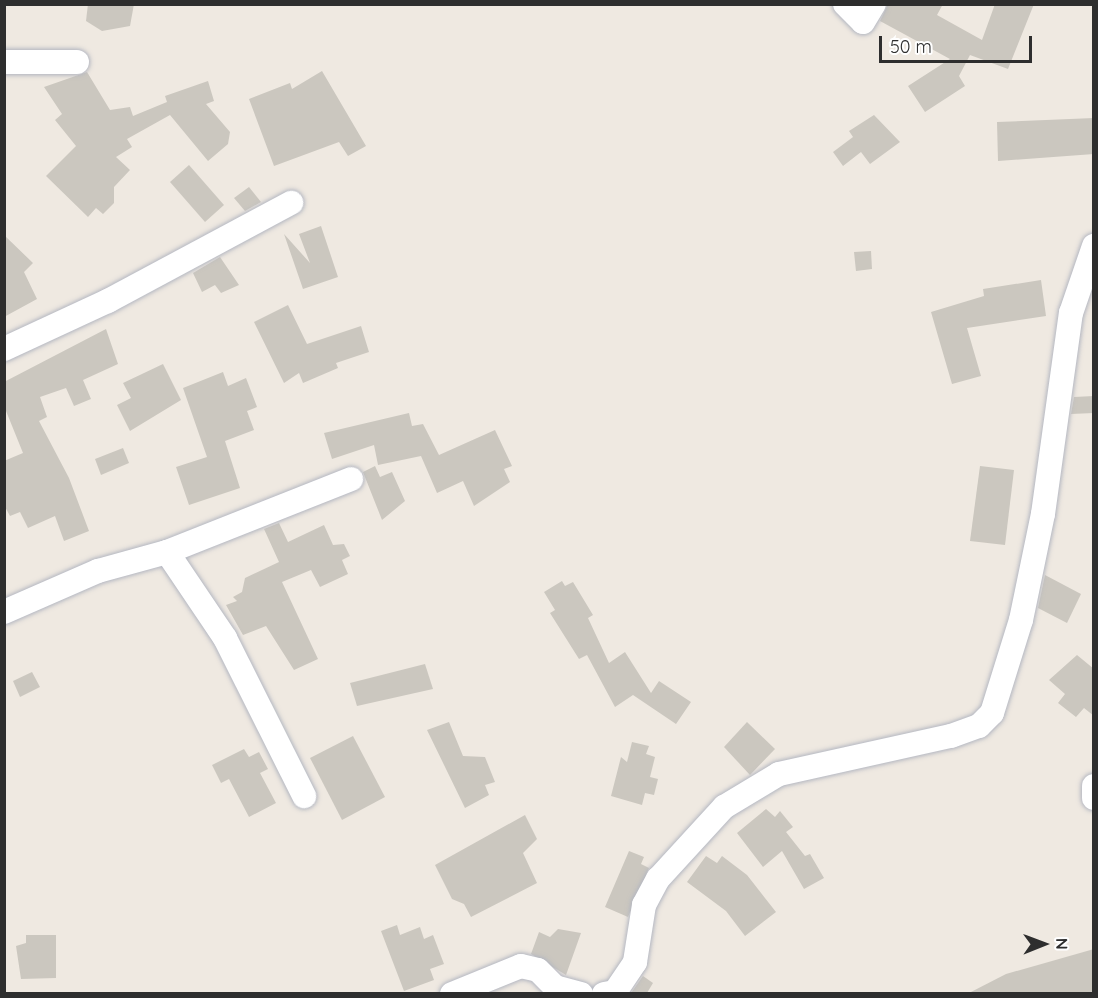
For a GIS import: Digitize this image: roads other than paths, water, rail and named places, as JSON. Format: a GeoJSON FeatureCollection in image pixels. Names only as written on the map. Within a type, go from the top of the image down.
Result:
{"type":"FeatureCollection","features":[{"type":"Feature","properties":{"kind":"street"},"geometry":{"type":"LineString","coordinates":[[845,4],[863,22],[874,4]]}},
{"type":"Feature","properties":{"kind":"street"},"geometry":{"type":"LineString","coordinates":[[4,63],[77,62]]}},
{"type":"Feature","properties":{"kind":"street"},"geometry":{"type":"LineString","coordinates":[[4,349],[108,301],[291,203]]}},
{"type":"Feature","properties":{"kind":"street"},"geometry":{"type":"LineString","coordinates":[[604,993],[615,992],[635,962],[644,905],[658,879],[724,807],[779,774],[951,736],[979,726],[992,713],[1021,620],[1043,514],[1071,313],[1094,246]]}},
{"type":"Feature","properties":{"kind":"street"},"geometry":{"type":"LineString","coordinates":[[4,612],[98,571],[167,552],[351,479]]}},
{"type":"Feature","properties":{"kind":"street"},"geometry":{"type":"LineString","coordinates":[[167,552],[225,638],[304,796]]}},
{"type":"Feature","properties":{"kind":"street"},"geometry":{"type":"LineString","coordinates":[[1094,786],[1094,798]]}},
{"type":"Feature","properties":{"kind":"street"},"geometry":{"type":"LineString","coordinates":[[452,993],[521,966],[538,970],[555,987],[581,993]]}}]}
